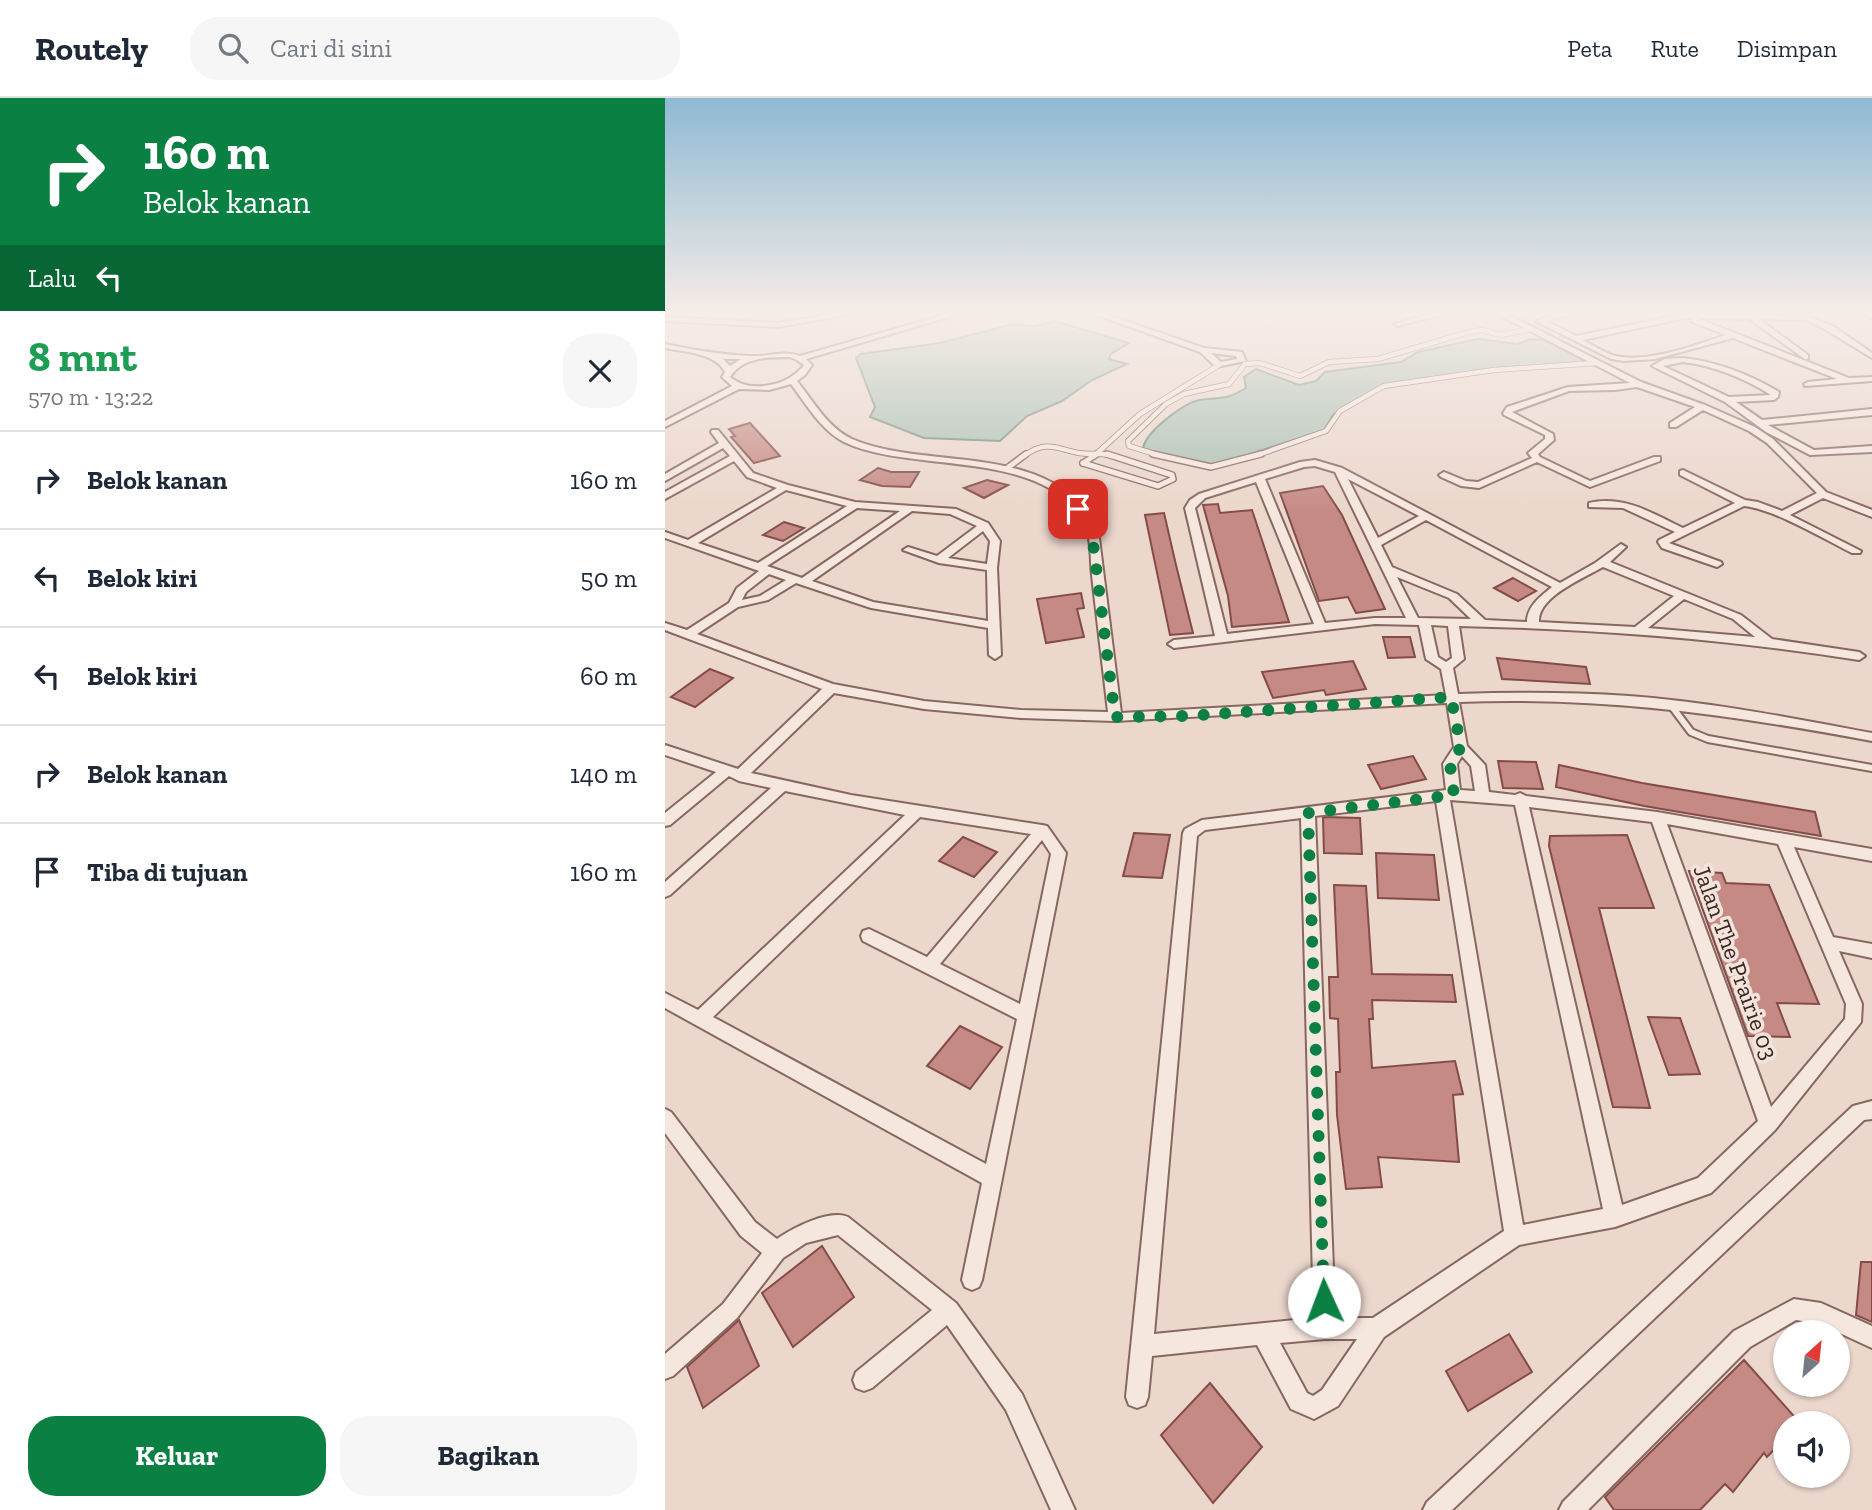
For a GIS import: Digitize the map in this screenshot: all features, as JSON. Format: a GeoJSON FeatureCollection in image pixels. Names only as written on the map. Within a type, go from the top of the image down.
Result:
{"type":"FeatureCollection","features":[{"type":"Feature","properties":{"kind":"street"},"geometry":{"type":"LineString","coordinates":[[730,380],[738,386]]}},
{"type":"Feature","properties":{"kind":"street"},"geometry":{"type":"LineString","coordinates":[[665,424],[738,386],[771,386],[792,380],[832,429],[850,441],[904,457],[1006,469],[1043,479],[1064,491],[1091,527],[1115,717]]}},
{"type":"Feature","properties":{"kind":"street"},"geometry":{"type":"LineString","coordinates":[[1630,380],[1702,407],[1770,441],[1822,494],[1872,514]]}},
{"type":"Feature","properties":{"kind":"street"},"geometry":{"type":"LineString","coordinates":[[1684,380],[1728,400],[1769,430],[1813,453],[1872,449]]}},
{"type":"Feature","properties":{"kind":"street"},"geometry":{"type":"LineString","coordinates":[[1728,400],[1774,397],[1776,394],[1744,380]]}},
{"type":"Feature","properties":{"kind":"street"},"geometry":{"type":"LineString","coordinates":[[1808,384],[1862,380]]}},
{"type":"Feature","properties":{"kind":"street"},"geometry":{"type":"LineString","coordinates":[[1638,384],[1615,388],[1568,389],[1510,409],[1507,413],[1549,434],[1550,440],[1533,453],[1537,459],[1590,484],[1657,459]]}},
{"type":"Feature","properties":{"kind":"street"},"geometry":{"type":"LineString","coordinates":[[1673,425],[1702,407]]}},
{"type":"Feature","properties":{"kind":"street"},"geometry":{"type":"LineString","coordinates":[[1762,423],[1872,412]]}},
{"type":"Feature","properties":{"kind":"street"},"geometry":{"type":"LineString","coordinates":[[1538,428],[1558,424]]}},
{"type":"Feature","properties":{"kind":"street"},"geometry":{"type":"LineString","coordinates":[[715,432],[733,458],[750,475],[855,505],[953,511],[984,525],[995,541],[992,568],[995,655]]}},
{"type":"Feature","properties":{"kind":"street"},"geometry":{"type":"LineString","coordinates":[[665,478],[724,444]]}},
{"type":"Feature","properties":{"kind":"street"},"geometry":{"type":"LineString","coordinates":[[665,496],[733,458]]}},
{"type":"Feature","properties":{"kind":"street"},"geometry":{"type":"LineString","coordinates":[[1444,475],[1464,484],[1479,485],[1537,459]]}},
{"type":"Feature","properties":{"kind":"street"},"geometry":{"type":"LineString","coordinates":[[1222,639],[1190,508],[1199,498],[1308,463],[1339,470],[1560,587]]}},
{"type":"Feature","properties":{"kind":"street"},"geometry":{"type":"LineString","coordinates":[[1339,470],[1375,544],[1419,622],[1433,659],[1447,667]]}},
{"type":"Feature","properties":{"kind":"street"},"geometry":{"type":"LineString","coordinates":[[1683,474],[1743,503],[1755,504],[1782,515],[1856,551]]}},
{"type":"Feature","properties":{"kind":"street"},"geometry":{"type":"LineString","coordinates":[[1259,477],[1321,628]]}},
{"type":"Feature","properties":{"kind":"street"},"geometry":{"type":"LineString","coordinates":[[690,544],[785,487]]}},
{"type":"Feature","properties":{"kind":"street"},"geometry":{"type":"LineString","coordinates":[[1782,515],[1822,494]]}},
{"type":"Feature","properties":{"kind":"street"},"geometry":{"type":"LineString","coordinates":[[1592,505],[1615,501],[1680,531]]}},
{"type":"Feature","properties":{"kind":"street"},"geometry":{"type":"LineString","coordinates":[[1717,564],[1663,544],[1680,531],[1743,503]]}},
{"type":"Feature","properties":{"kind":"street"},"geometry":{"type":"LineString","coordinates":[[734,605],[741,590],[763,568],[855,505]]}},
{"type":"Feature","properties":{"kind":"street"},"geometry":{"type":"LineString","coordinates":[[688,635],[734,605],[764,598],[799,581],[910,508]]}},
{"type":"Feature","properties":{"kind":"street"},"geometry":{"type":"LineString","coordinates":[[1375,544],[1427,516]]}},
{"type":"Feature","properties":{"kind":"street"},"geometry":{"type":"LineString","coordinates":[[939,560],[984,525]]}},
{"type":"Feature","properties":{"kind":"street"},"geometry":{"type":"LineString","coordinates":[[665,535],[886,609],[994,625]]}},
{"type":"Feature","properties":{"kind":"street"},"geometry":{"type":"LineString","coordinates":[[1533,625],[1531,618],[1535,608],[1560,587],[1603,563],[1621,547]]}},
{"type":"Feature","properties":{"kind":"street"},"geometry":{"type":"LineString","coordinates":[[908,550],[939,560],[992,568]]}},
{"type":"Feature","properties":{"kind":"street"},"geometry":{"type":"LineString","coordinates":[[1603,563],[1743,621],[1768,642]]}},
{"type":"Feature","properties":{"kind":"street"},"geometry":{"type":"LineString","coordinates":[[1390,570],[1453,596],[1482,623]]}},
{"type":"Feature","properties":{"kind":"street"},"geometry":{"type":"LineString","coordinates":[[1638,631],[1681,596]]}},
{"type":"Feature","properties":{"kind":"street"},"geometry":{"type":"LineString","coordinates":[[1174,644],[1375,621],[1638,631],[1768,642],[1859,656]]}},
{"type":"Feature","properties":{"kind":"street"},"geometry":{"type":"LineString","coordinates":[[1447,667],[1458,659],[1453,623]]}},
{"type":"Feature","properties":{"kind":"street"},"geometry":{"type":"LineString","coordinates":[[665,625],[831,688],[924,705],[1021,714],[1115,717],[1188,716],[1451,697],[1582,698],[1670,704],[1872,737]]}},
{"type":"Feature","properties":{"kind":"street"},"geometry":{"type":"LineString","coordinates":[[1447,667],[1461,747],[1478,765],[1483,796]]}},
{"type":"Feature","properties":{"kind":"street"},"geometry":{"type":"LineString","coordinates":[[665,821],[732,774],[831,688]]}},
{"type":"Feature","properties":{"kind":"street"},"geometry":{"type":"LineString","coordinates":[[1461,747],[1450,764],[1448,795],[1515,1236]]}},
{"type":"Feature","properties":{"kind":"street"},"geometry":{"type":"LineString","coordinates":[[665,750],[732,774],[781,787],[917,812],[1042,830],[1059,853],[972,1280]]}},
{"type":"Feature","properties":{"kind":"street"},"geometry":{"type":"LineString","coordinates":[[665,891],[781,787]]}},
{"type":"Feature","properties":{"kind":"street"},"geometry":{"type":"LineString","coordinates":[[1136,1397],[1143,1346],[1190,833],[1202,825],[1448,795],[1483,796],[1520,798],[1657,817],[1872,855]]}},
{"type":"Feature","properties":{"kind":"street"},"geometry":{"type":"LineString","coordinates":[[1520,798],[1615,1217]]}},
{"type":"Feature","properties":{"kind":"street"},"geometry":{"type":"LineString","coordinates":[[701,1018],[917,812]]}},
{"type":"Feature","properties":{"kind":"street"},"geometry":{"type":"LineString","coordinates":[[1308,813],[1325,1328]]}},
{"type":"Feature","properties":{"kind":"street","name":"Jalan The Prairie 03"},"geometry":{"type":"LineString","coordinates":[[1657,817],[1769,1124]]}},
{"type":"Feature","properties":{"kind":"street"},"geometry":{"type":"LineString","coordinates":[[929,966],[1042,830]]}},
{"type":"Feature","properties":{"kind":"street"},"geometry":{"type":"LineString","coordinates":[[1264,1336],[1299,1401],[1314,1408],[1330,1398],[1376,1329],[1515,1236],[1615,1217],[1705,1186],[1769,1124],[1853,1022],[1854,1004],[1783,839]]}},
{"type":"Feature","properties":{"kind":"street"},"geometry":{"type":"LineString","coordinates":[[869,936],[1026,1015]]}},
{"type":"Feature","properties":{"kind":"street"},"geometry":{"type":"LineString","coordinates":[[1830,943],[1872,951]]}},
{"type":"Feature","properties":{"kind":"street"},"geometry":{"type":"LineString","coordinates":[[665,1000],[992,1178]]}},
{"type":"Feature","properties":{"kind":"street"},"geometry":{"type":"LineString","coordinates":[[1435,1510],[1859,1112],[1872,1110]]}},
{"type":"Feature","properties":{"kind":"street"},"geometry":{"type":"LineString","coordinates":[[665,1118],[748,1228],[776,1251]]}},
{"type":"Feature","properties":{"kind":"street"},"geometry":{"type":"LineString","coordinates":[[665,1368],[730,1311],[776,1251],[802,1234],[841,1224],[949,1310],[1014,1402],[1063,1510]]}},
{"type":"Feature","properties":{"kind":"street"},"geometry":{"type":"LineString","coordinates":[[1571,1510],[1742,1339],[1794,1309],[1821,1314],[1872,1337]]}},
{"type":"Feature","properties":{"kind":"street"},"geometry":{"type":"LineString","coordinates":[[864,1380],[949,1310]]}},
{"type":"Feature","properties":{"kind":"street"},"geometry":{"type":"LineString","coordinates":[[1143,1346],[1325,1328],[1376,1329]]}},
{"type":"Feature","properties":{"kind":"lane"},"geometry":{"type":"LineString","coordinates":[[1083,463],[1100,452],[1140,414],[1195,380]]}},
{"type":"Feature","properties":{"kind":"lane"},"geometry":{"type":"LineString","coordinates":[[1231,380],[1229,384],[1214,390],[1189,392],[1139,424],[1128,441],[1129,446],[1139,451],[1210,467],[1262,454],[1326,430],[1340,411],[1377,388],[1430,380]]}},
{"type":"Feature","properties":{"kind":"lane"},"geometry":{"type":"LineString","coordinates":[[1006,469],[1033,449],[1056,445],[1079,453],[1100,452],[1172,475],[1173,479],[1158,486],[1083,463]]}},
{"type":"Feature","properties":{"kind":"lane"},"geometry":{"type":"LineString","coordinates":[[1079,453],[1083,463]]}},
{"type":"Feature","properties":{"kind":"lane"},"geometry":{"type":"LineString","coordinates":[[1670,704],[1691,732],[1709,739],[1872,768]]}},
{"type":"Feature","properties":{"kind":"shaded area"},"geometry":{"type":"Polygon","coordinates":[[[864,380],[1092,380],[1062,401],[1027,416],[1000,441],[924,438],[870,417],[875,407],[864,380]]]}},
{"type":"Feature","properties":{"kind":"shaded area"},"geometry":{"type":"Polygon","coordinates":[[[1245,380],[1285,380],[1299,385],[1316,381],[1417,380],[1382,385],[1333,415],[1324,430],[1216,465],[1187,462],[1143,448],[1151,434],[1175,412],[1193,402],[1227,397],[1238,392],[1246,388],[1245,380]]]}},
{"type":"Feature","properties":{"kind":"building"},"geometry":{"type":"Polygon","coordinates":[[[750,423],[780,456],[754,463],[731,437],[735,436],[729,429],[750,423]]]}},
{"type":"Feature","properties":{"kind":"building"},"geometry":{"type":"Polygon","coordinates":[[[878,468],[891,472],[919,472],[910,487],[882,486],[860,480],[878,468]]]}},
{"type":"Feature","properties":{"kind":"building"},"geometry":{"type":"Polygon","coordinates":[[[987,480],[1008,485],[984,498],[964,488],[987,480]]]}},
{"type":"Feature","properties":{"kind":"building"},"geometry":{"type":"Polygon","coordinates":[[[1323,486],[1342,515],[1385,609],[1356,613],[1348,597],[1319,601],[1280,493],[1323,486]]]}},
{"type":"Feature","properties":{"kind":"building"},"geometry":{"type":"Polygon","coordinates":[[[1218,504],[1220,513],[1252,510],[1289,622],[1232,627],[1228,596],[1203,505],[1218,504]]]}},
{"type":"Feature","properties":{"kind":"building"},"geometry":{"type":"Polygon","coordinates":[[[1164,513],[1193,633],[1170,635],[1145,515],[1164,513]]]}},
{"type":"Feature","properties":{"kind":"building"},"geometry":{"type":"Polygon","coordinates":[[[784,522],[804,528],[783,541],[763,535],[784,522]]]}},
{"type":"Feature","properties":{"kind":"building"},"geometry":{"type":"Polygon","coordinates":[[[1513,578],[1536,591],[1518,601],[1494,588],[1513,578]]]}},
{"type":"Feature","properties":{"kind":"building"},"geometry":{"type":"Polygon","coordinates":[[[1081,593],[1084,608],[1077,609],[1084,637],[1046,643],[1037,599],[1081,593]]]}},
{"type":"Feature","properties":{"kind":"building"},"geometry":{"type":"Polygon","coordinates":[[[1383,637],[1410,637],[1415,657],[1388,658],[1383,637]]]}},
{"type":"Feature","properties":{"kind":"building"},"geometry":{"type":"Polygon","coordinates":[[[1497,658],[1586,667],[1590,684],[1502,679],[1497,658]]]}},
{"type":"Feature","properties":{"kind":"building"},"geometry":{"type":"Polygon","coordinates":[[[1353,661],[1366,689],[1326,695],[1324,690],[1273,698],[1262,672],[1353,661]]]}},
{"type":"Feature","properties":{"kind":"building"},"geometry":{"type":"Polygon","coordinates":[[[710,669],[733,678],[695,707],[671,697],[710,669]]]}},
{"type":"Feature","properties":{"kind":"building"},"geometry":{"type":"Polygon","coordinates":[[[1413,756],[1426,779],[1381,789],[1368,765],[1413,756]]]}},
{"type":"Feature","properties":{"kind":"building"},"geometry":{"type":"Polygon","coordinates":[[[1498,761],[1536,762],[1543,789],[1503,788],[1498,761]]]}},
{"type":"Feature","properties":{"kind":"building"},"geometry":{"type":"Polygon","coordinates":[[[1559,765],[1642,783],[1815,812],[1821,836],[1644,806],[1556,787],[1559,765]]]}},
{"type":"Feature","properties":{"kind":"building"},"geometry":{"type":"Polygon","coordinates":[[[1323,818],[1360,818],[1362,854],[1324,853],[1323,818]]]}},
{"type":"Feature","properties":{"kind":"building"},"geometry":{"type":"Polygon","coordinates":[[[1134,833],[1170,835],[1162,878],[1123,876],[1134,833]]]}},
{"type":"Feature","properties":{"kind":"building"},"geometry":{"type":"Polygon","coordinates":[[[1627,835],[1654,908],[1599,908],[1650,1108],[1613,1107],[1549,846],[1550,836],[1627,835]]]}},
{"type":"Feature","properties":{"kind":"building"},"geometry":{"type":"Polygon","coordinates":[[[963,837],[997,852],[974,877],[939,861],[963,837]]]}},
{"type":"Feature","properties":{"kind":"building"},"geometry":{"type":"Polygon","coordinates":[[[1376,853],[1434,855],[1439,900],[1378,898],[1376,853]]]}},
{"type":"Feature","properties":{"kind":"building"},"geometry":{"type":"Polygon","coordinates":[[[1689,871],[1722,873],[1726,883],[1769,885],[1819,1004],[1777,1003],[1790,1037],[1748,1036],[1689,871]]]}},
{"type":"Feature","properties":{"kind":"building"},"geometry":{"type":"Polygon","coordinates":[[[1334,885],[1366,886],[1372,974],[1452,975],[1456,1002],[1372,1000],[1373,1019],[1369,1019],[1372,1068],[1455,1061],[1463,1094],[1453,1095],[1459,1162],[1378,1157],[1382,1187],[1346,1189],[1337,1115],[1336,1072],[1340,1072],[1338,1019],[1330,1018],[1329,977],[1338,977],[1334,885]]]}},
{"type":"Feature","properties":{"kind":"building"},"geometry":{"type":"Polygon","coordinates":[[[1648,1017],[1680,1018],[1700,1074],[1669,1075],[1648,1017]]]}},
{"type":"Feature","properties":{"kind":"building"},"geometry":{"type":"Polygon","coordinates":[[[960,1026],[1002,1047],[970,1089],[927,1066],[960,1026]]]}},
{"type":"Feature","properties":{"kind":"building"},"geometry":{"type":"Polygon","coordinates":[[[822,1246],[854,1297],[793,1347],[762,1293],[822,1246]]]}},
{"type":"Feature","properties":{"kind":"building"},"geometry":{"type":"Polygon","coordinates":[[[1861,1262],[1872,1262],[1872,1322],[1856,1315],[1861,1262]]]}},
{"type":"Feature","properties":{"kind":"building"},"geometry":{"type":"Polygon","coordinates":[[[739,1320],[759,1366],[703,1408],[687,1367],[739,1320]]]}},
{"type":"Feature","properties":{"kind":"building"},"geometry":{"type":"Polygon","coordinates":[[[1509,1334],[1532,1372],[1468,1411],[1446,1371],[1509,1334]]]}},
{"type":"Feature","properties":{"kind":"building"},"geometry":{"type":"Polygon","coordinates":[[[1744,1360],[1773,1393],[1773,1397],[1777,1397],[1789,1411],[1773,1411],[1773,1451],[1767,1457],[1764,1453],[1733,1492],[1725,1484],[1700,1510],[1614,1510],[1605,1497],[1744,1360]]]}},
{"type":"Feature","properties":{"kind":"building"},"geometry":{"type":"Polygon","coordinates":[[[1210,1383],[1262,1447],[1213,1503],[1161,1435],[1210,1383]]]}},
{"type":"Feature","properties":{"kind":"route"},"geometry":{"type":"LineString","coordinates":[[1078,509],[1091,527],[1115,717],[1188,716],[1451,697],[1461,747],[1450,764],[1454,795],[1308,813],[1324,1301]]}}]}
